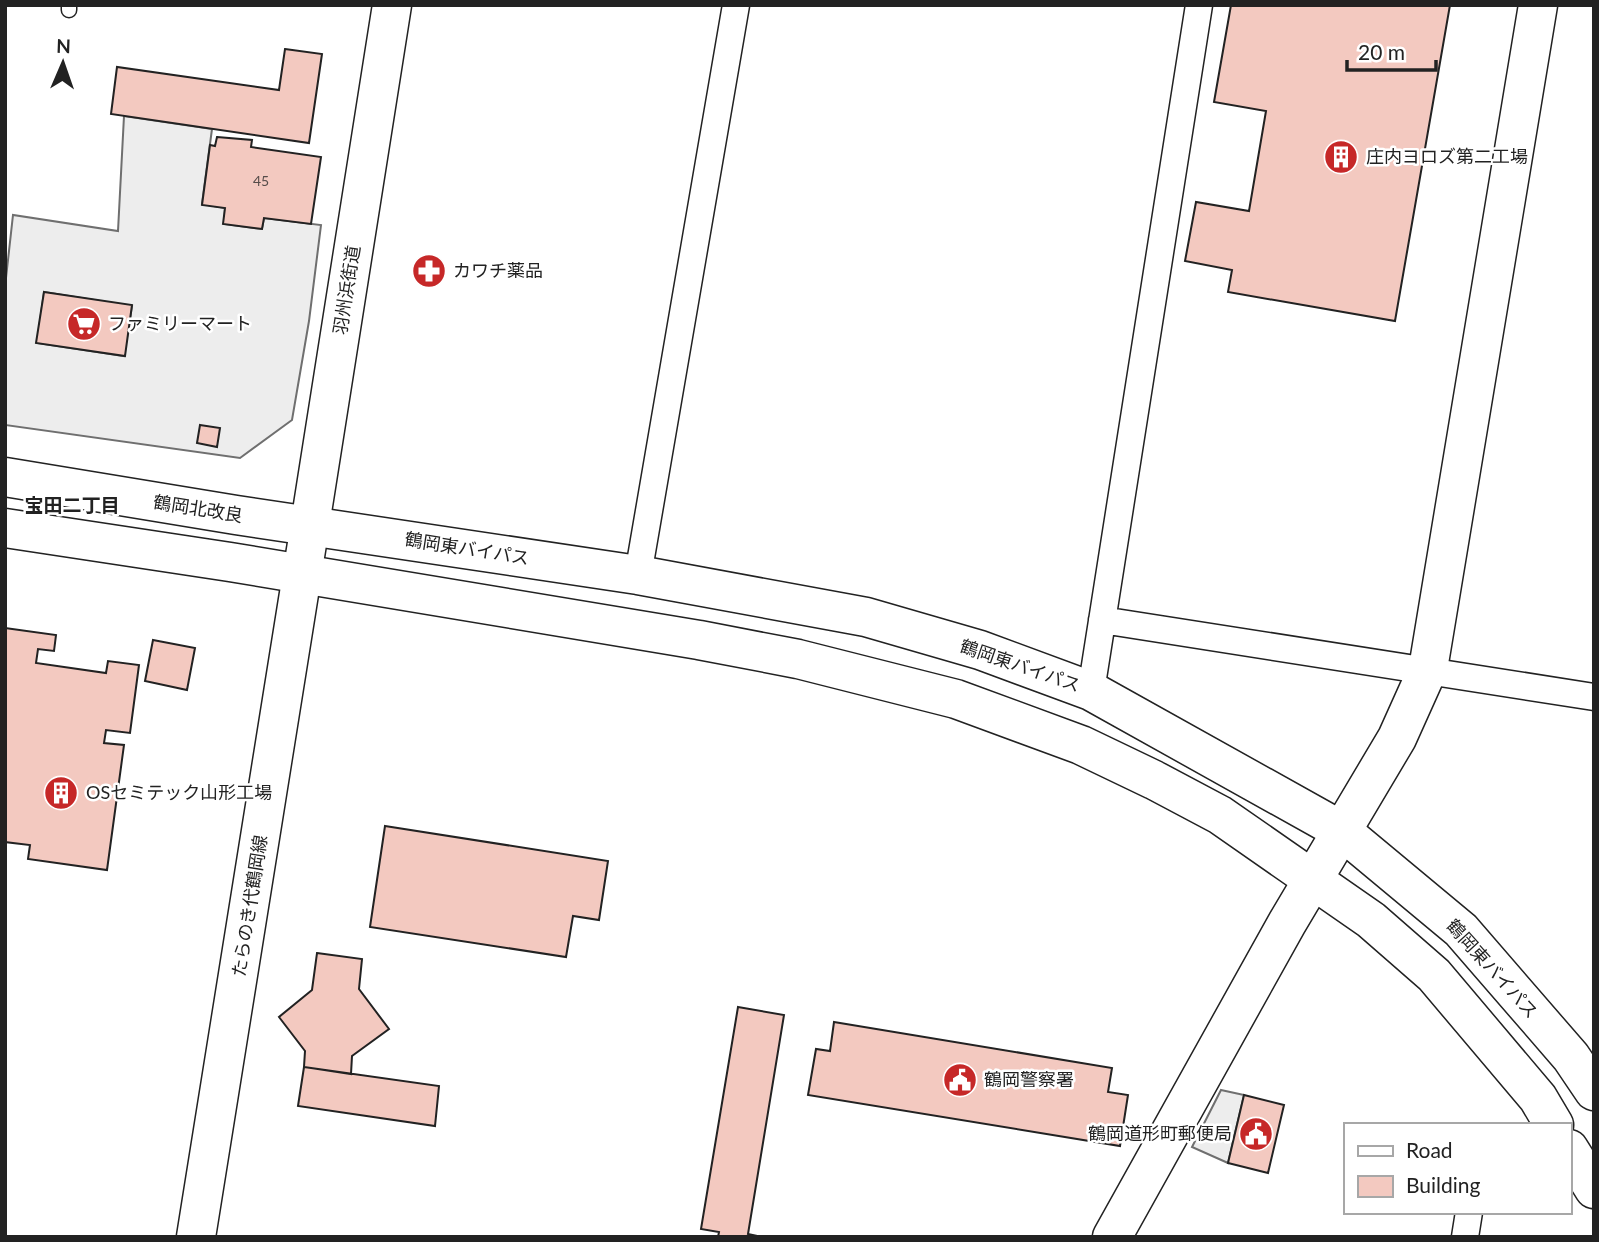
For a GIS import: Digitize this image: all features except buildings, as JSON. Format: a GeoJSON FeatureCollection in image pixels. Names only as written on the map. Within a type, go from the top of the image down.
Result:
{"type":"FeatureCollection","features":[{"type":"Feature","properties":{"kind":"main road","name":"羽州浜街道"},"geometry":{"type":"LineString","coordinates":[[302,575],[392,5]]}},
{"type":"Feature","properties":{"kind":"main road"},"geometry":{"type":"LineString","coordinates":[[1112,1237],[1312,880],[1367,784],[1397,738],[1428,670],[1538,5]]}},
{"type":"Feature","properties":{"kind":"main road","name":"鶴岡北改良"},"geometry":{"type":"LineString","coordinates":[[5,477],[309,525]]}},
{"type":"Feature","properties":{"kind":"main road","name":"鶴岡東バイパス"},"geometry":{"type":"LineString","coordinates":[[309,525],[638,575],[866,617],[980,650],[1091,691],[1342,831],[1461,930],[1570,1057],[1594,1091]]}},
{"type":"Feature","properties":{"kind":"main road"},"geometry":{"type":"LineString","coordinates":[[5,528],[699,640],[875,677],[956,699],[1081,746],[1154,780],[1220,816],[1371,920],[1434,975],[1538,1098],[1553,1123]]}},
{"type":"Feature","properties":{"kind":"main road","name":"たらのき代鶴岡線"},"geometry":{"type":"LineString","coordinates":[[196,1237],[302,575]]}},
{"type":"Feature","properties":{"kind":"main road"},"geometry":{"type":"LineString","coordinates":[[1571,1152],[1594,1189]]}},
{"type":"Feature","properties":{"kind":"street"},"geometry":{"type":"LineString","coordinates":[[638,575],[736,5]]}},
{"type":"Feature","properties":{"kind":"street"},"geometry":{"type":"LineString","coordinates":[[1091,691],[1199,5]]}},
{"type":"Feature","properties":{"kind":"street"},"geometry":{"type":"LineString","coordinates":[[1102,620],[1594,697]]}},
{"type":"Feature","properties":{"kind":"street"},"geometry":{"type":"LineString","coordinates":[[1465,1237],[1469,1214]]}},
{"type":"Feature","properties":{"kind":"shaded area"},"geometry":{"type":"Polygon","coordinates":[[[124,116],[212,129],[202,204],[225,208],[224,224],[262,229],[264,218],[321,225],[309,321],[292,420],[240,458],[5,425],[5,287],[13,215],[118,231],[124,116]],[[44,292],[37,343],[124,356],[132,306],[44,292]]]}},
{"type":"Feature","properties":{"kind":"shaded area"},"geometry":{"type":"Polygon","coordinates":[[[1221,1090],[1244,1095],[1228,1163],[1192,1147],[1221,1090]]]}},
{"type":"Feature","properties":{"kind":"place","name":"庄内ヨロズ第二工場"},"geometry":{"type":"Point","coordinates":[1341,157]}},
{"type":"Feature","properties":{"kind":"place","name":"カワチ薬品"},"geometry":{"type":"Point","coordinates":[429,271]}},
{"type":"Feature","properties":{"kind":"place","name":"ファミリーマート"},"geometry":{"type":"Point","coordinates":[84,324]}},
{"type":"Feature","properties":{"kind":"place","name":"OSセミテック山形工場"},"geometry":{"type":"Point","coordinates":[61,793]}},
{"type":"Feature","properties":{"kind":"place","name":"鶴岡警察署"},"geometry":{"type":"Point","coordinates":[960,1080]}},
{"type":"Feature","properties":{"kind":"place","name":"鶴岡道形町郵便局"},"geometry":{"type":"Point","coordinates":[1256,1134]}},
{"type":"Feature","properties":{"kind":"district","name":"宝田二丁目"},"geometry":{"type":"Point","coordinates":[72,505]}}]}
